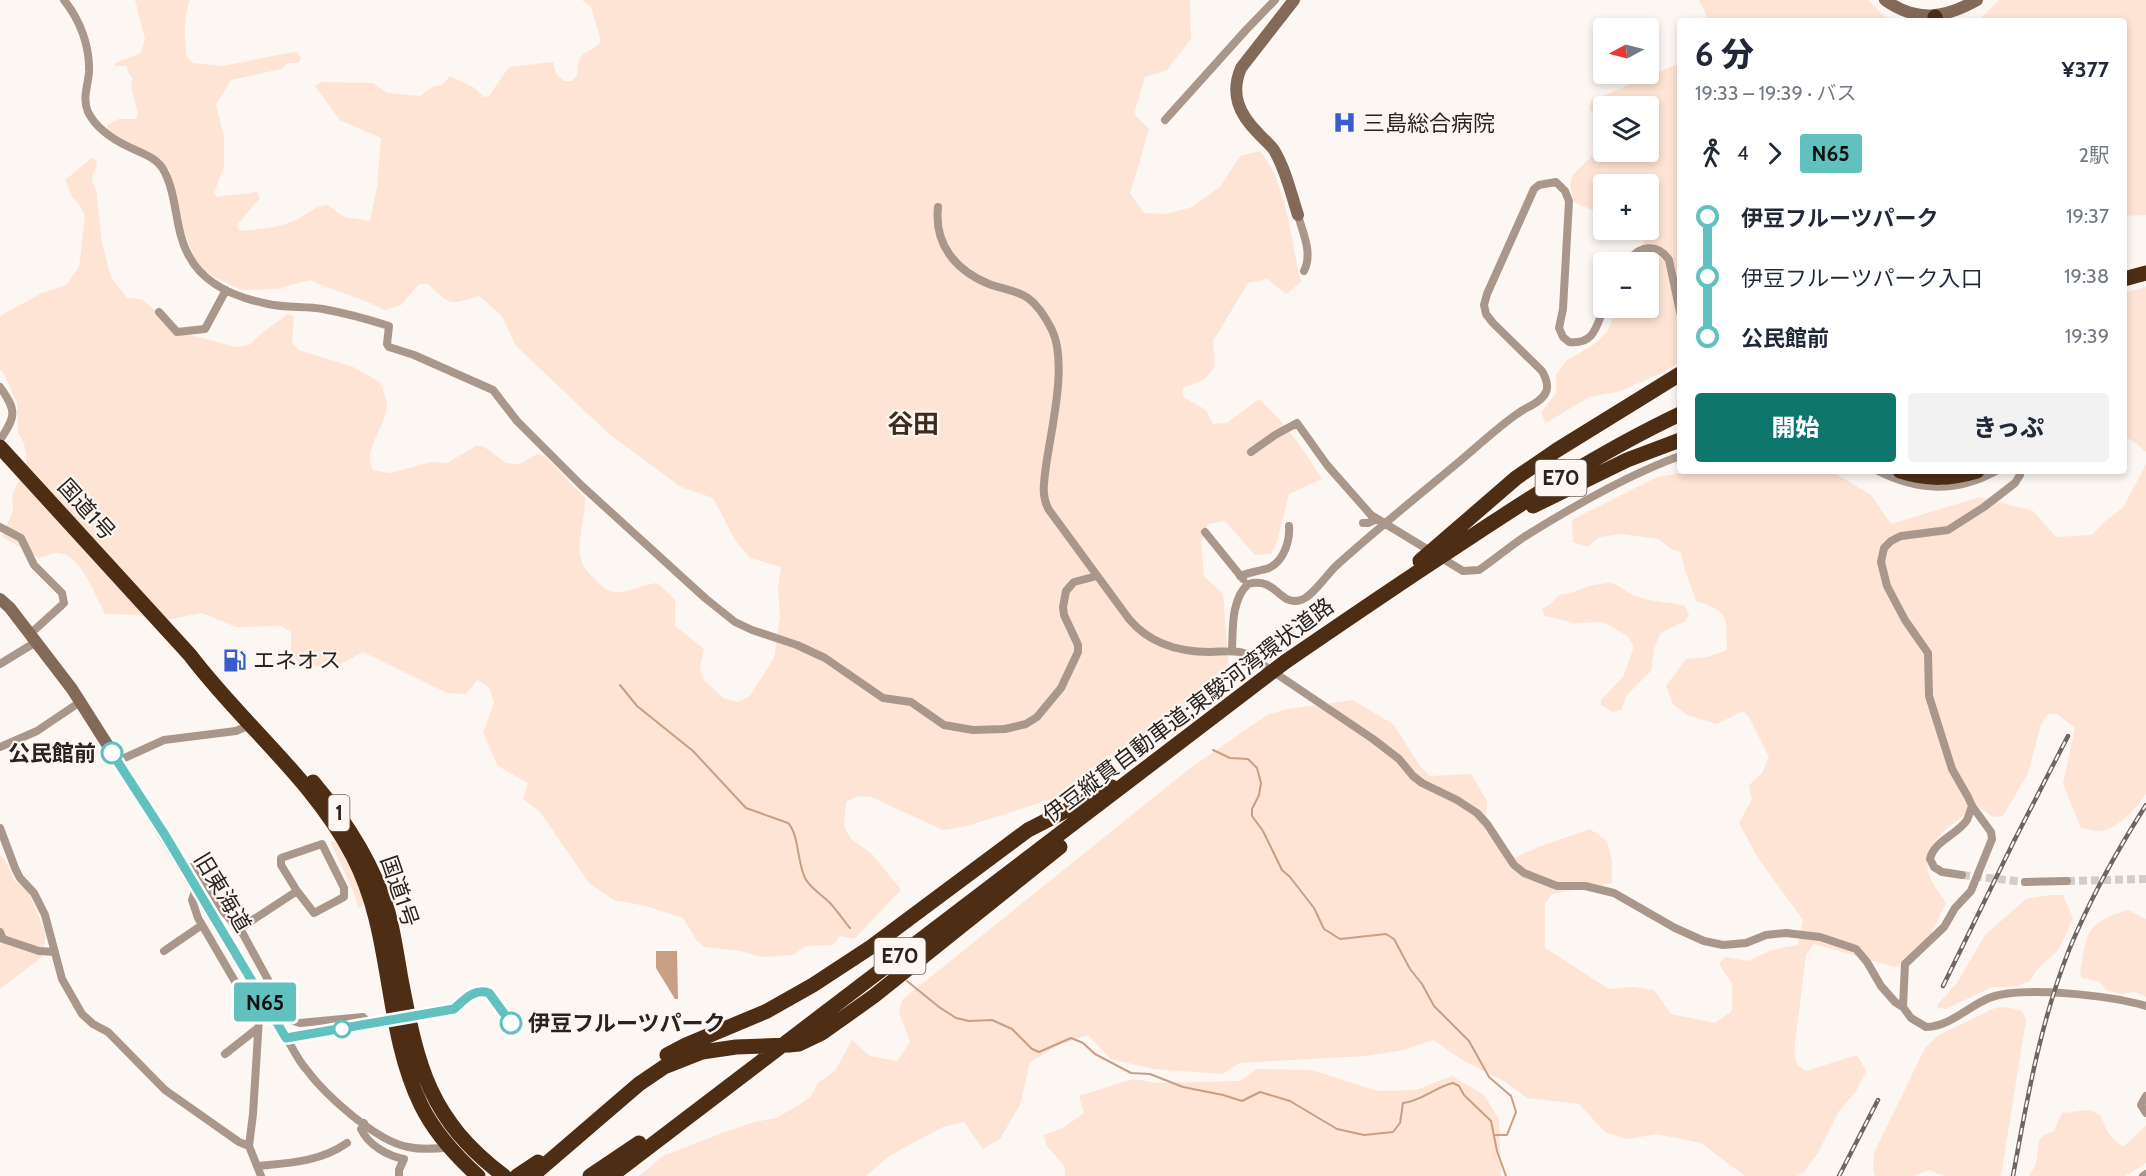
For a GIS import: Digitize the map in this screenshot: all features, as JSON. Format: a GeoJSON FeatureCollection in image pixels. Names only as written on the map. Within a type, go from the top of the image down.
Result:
{"type":"FeatureCollection","features":[{"type":"Feature","properties":{"kind":"highway"},"geometry":{"type":"LineString","coordinates":[[2127,274],[2146,272]]}},
{"type":"Feature","properties":{"kind":"highway"},"geometry":{"type":"LineString","coordinates":[[2127,278],[2146,272]]}},
{"type":"Feature","properties":{"kind":"highway"},"geometry":{"type":"LineString","coordinates":[[1392,588],[1441,542],[1485,507],[1516,478],[1677,376]]}},
{"type":"Feature","properties":{"kind":"highway","name":"伊豆縦貫自動車道;東駿河湾環状道路"},"geometry":{"type":"LineString","coordinates":[[611,1176],[793,1037],[1011,880],[1137,776],[1285,662],[1392,588],[1559,479],[1677,416]]}},
{"type":"Feature","properties":{"kind":"highway"},"geometry":{"type":"LineString","coordinates":[[1448,551],[1627,460],[1677,441]]}},
{"type":"Feature","properties":{"kind":"highway","name":"国道1号"},"geometry":{"type":"LineString","coordinates":[[0,447],[190,655],[303,784],[339,832],[353,856],[373,906],[402,1018],[437,1104],[464,1142],[504,1176]]}},
{"type":"Feature","properties":{"kind":"highway"},"geometry":{"type":"LineString","coordinates":[[1909,474],[1933,479],[1965,474]]}},
{"type":"Feature","properties":{"kind":"highway","name":"国道1号"},"geometry":{"type":"LineString","coordinates":[[190,655],[210,671],[295,760],[334,806],[356,840],[388,912],[406,1067],[422,1107],[450,1147],[478,1176]]}},
{"type":"Feature","properties":{"kind":"highway"},"geometry":{"type":"LineString","coordinates":[[517,1176],[540,1160],[644,1070],[659,1060],[705,1037],[767,1011],[813,985],[870,947],[990,856],[1041,822],[1137,776]]}},
{"type":"Feature","properties":{"kind":"highway"},"geometry":{"type":"LineString","coordinates":[[532,1176],[633,1089],[664,1067],[702,1052],[736,1047],[799,1044],[822,1033],[874,996],[1011,880]]}},
{"type":"Feature","properties":{"kind":"highway","name":"伊豆縦貫自動車道;東駿河湾環状道路"},"geometry":{"type":"LineString","coordinates":[[590,1176],[744,1074]]}},
{"type":"Feature","properties":{"kind":"street"},"geometry":{"type":"LineString","coordinates":[[64,0],[76,18],[87,48],[89,73],[85,98],[90,116],[115,140],[157,161],[168,184],[188,255],[201,274],[215,285],[267,304],[324,309],[389,326],[387,344],[389,347],[493,390],[517,421],[582,486],[705,598],[735,622],[825,658],[883,698],[911,702],[944,725],[973,730],[1005,729],[1026,724],[1037,717],[1060,688],[1078,652],[1078,645],[1064,615],[1066,591],[1071,583],[1097,576]]}},
{"type":"Feature","properties":{"kind":"street"},"geometry":{"type":"LineString","coordinates":[[1165,120],[1275,0]]}},
{"type":"Feature","properties":{"kind":"street"},"geometry":{"type":"LineString","coordinates":[[1294,0],[1241,68],[1237,76],[1235,94],[1237,105],[1250,124],[1273,148],[1282,167],[1309,254],[1309,262],[1304,271]]}},
{"type":"Feature","properties":{"kind":"street"},"geometry":{"type":"LineString","coordinates":[[1885,0],[1930,18]]}},
{"type":"Feature","properties":{"kind":"street"},"geometry":{"type":"LineString","coordinates":[[1940,18],[1977,0]]}},
{"type":"Feature","properties":{"kind":"street"},"geometry":{"type":"LineString","coordinates":[[1232,650],[1238,596],[1248,584],[1261,582],[1268,584],[1289,600],[1302,600],[1309,596],[1380,522],[1518,413],[1542,398],[1547,390],[1547,381],[1542,371],[1492,322],[1486,314],[1484,305],[1494,276],[1534,189],[1539,185],[1556,182],[1565,191],[1569,201],[1563,309],[1559,328],[1563,337],[1569,342],[1585,341],[1592,336],[1600,318]]}},
{"type":"Feature","properties":{"kind":"street"},"geometry":{"type":"LineString","coordinates":[[938,207],[939,235],[952,258],[980,279],[1020,293],[1030,299],[1045,316],[1059,351],[1056,411],[1044,497],[1049,510],[1135,626],[1155,640],[1189,651],[1232,650],[1247,654],[1373,739],[1399,759],[1422,783],[1457,800],[1477,813],[1487,824],[1508,858],[1524,873],[1557,886],[1585,886],[1614,893],[1675,928],[1723,945],[1746,943],[1766,935],[1786,933],[1820,937],[1856,949],[1895,1002],[1903,1007],[1911,1018],[1926,1027],[1946,1023],[1990,998],[2013,993],[2068,994],[2125,1000],[2146,1006]]}},
{"type":"Feature","properties":{"kind":"street"},"geometry":{"type":"LineString","coordinates":[[1637,252],[1650,248],[1665,253],[1669,260],[1677,298]]}},
{"type":"Feature","properties":{"kind":"street"},"geometry":{"type":"LineString","coordinates":[[159,312],[177,332],[205,329],[226,290]]}},
{"type":"Feature","properties":{"kind":"street"},"geometry":{"type":"LineString","coordinates":[[0,387],[11,402],[14,414],[0,440]]}},
{"type":"Feature","properties":{"kind":"street"},"geometry":{"type":"LineString","coordinates":[[1251,452],[1297,423],[1357,502],[1380,522],[1464,571],[1479,570],[1523,538],[1584,502],[1677,457]]}},
{"type":"Feature","properties":{"kind":"street"},"geometry":{"type":"LineString","coordinates":[[1885,474],[1910,484],[1944,488],[1971,482],[1989,474]]}},
{"type":"Feature","properties":{"kind":"street"},"geometry":{"type":"LineString","coordinates":[[1903,1007],[1905,963],[1944,927],[1955,908],[1971,891],[1989,847],[1991,832],[1972,806],[1952,769],[1931,706],[1928,653],[1905,620],[1887,585],[1881,570],[1881,553],[1891,541],[1901,536],[1948,530],[1962,522],[2015,483],[2019,474]]}},
{"type":"Feature","properties":{"kind":"street"},"geometry":{"type":"LineString","coordinates":[[1363,523],[1380,522]]}},
{"type":"Feature","properties":{"kind":"street"},"geometry":{"type":"LineString","coordinates":[[1240,576],[1266,569],[1280,559],[1290,535],[1289,526]]}},
{"type":"Feature","properties":{"kind":"street"},"geometry":{"type":"LineString","coordinates":[[0,527],[21,538],[34,565],[63,596],[62,605],[33,638],[0,664]]}},
{"type":"Feature","properties":{"kind":"street"},"geometry":{"type":"LineString","coordinates":[[1204,532],[1248,584]]}},
{"type":"Feature","properties":{"kind":"street","name":"旧東海道"},"geometry":{"type":"LineString","coordinates":[[0,599],[10,608],[80,702],[184,868],[286,1038],[317,1083],[382,1137],[401,1145],[428,1149],[450,1147]]}},
{"type":"Feature","properties":{"kind":"street"},"geometry":{"type":"LineString","coordinates":[[0,747],[37,731],[80,702]]}},
{"type":"Feature","properties":{"kind":"street"},"geometry":{"type":"LineString","coordinates":[[118,761],[164,740],[236,731],[250,725]]}},
{"type":"Feature","properties":{"kind":"street"},"geometry":{"type":"LineString","coordinates":[[1962,875],[1942,872],[1934,867],[1930,859],[1935,847],[1951,836],[1966,820],[1972,806]]}},
{"type":"Feature","properties":{"kind":"street"},"geometry":{"type":"LineString","coordinates":[[0,828],[19,876],[34,893],[45,915],[62,979],[85,1017],[108,1032],[165,1090],[239,1142],[249,1146]]}},
{"type":"Feature","properties":{"kind":"street"},"geometry":{"type":"LineString","coordinates":[[322,844],[344,888],[344,897],[314,913],[297,891],[280,865],[280,859],[322,844]]}},
{"type":"Feature","properties":{"kind":"street"},"geometry":{"type":"LineString","coordinates":[[184,868],[190,867],[201,876],[222,910],[239,929],[290,1020],[300,1023],[363,1017],[369,1024]]}},
{"type":"Feature","properties":{"kind":"street"},"geometry":{"type":"LineString","coordinates":[[2025,882],[2067,881]]}},
{"type":"Feature","properties":{"kind":"street"},"geometry":{"type":"LineString","coordinates":[[196,888],[192,895],[192,906],[258,1024]]}},
{"type":"Feature","properties":{"kind":"street"},"geometry":{"type":"LineString","coordinates":[[239,929],[297,891]]}},
{"type":"Feature","properties":{"kind":"street"},"geometry":{"type":"LineString","coordinates":[[164,951],[202,925]]}},
{"type":"Feature","properties":{"kind":"street"},"geometry":{"type":"LineString","coordinates":[[0,932],[3,939],[39,951],[54,952]]}},
{"type":"Feature","properties":{"kind":"street"},"geometry":{"type":"LineString","coordinates":[[261,1176],[249,1146],[258,1024],[260,1009],[264,1001]]}},
{"type":"Feature","properties":{"kind":"street"},"geometry":{"type":"LineString","coordinates":[[286,1038],[402,1018]]}},
{"type":"Feature","properties":{"kind":"street"},"geometry":{"type":"LineString","coordinates":[[225,1054],[258,1024]]}},
{"type":"Feature","properties":{"kind":"street"},"geometry":{"type":"LineString","coordinates":[[2146,1096],[2141,1105],[2146,1113]]}},
{"type":"Feature","properties":{"kind":"street"},"geometry":{"type":"LineString","coordinates":[[364,1123],[361,1129],[368,1138],[390,1156],[404,1159],[399,1176]]}},
{"type":"Feature","properties":{"kind":"street"},"geometry":{"type":"LineString","coordinates":[[257,1166],[311,1160],[347,1143]]}},
{"type":"Feature","properties":{"kind":"shaded area"},"geometry":{"type":"Polygon","coordinates":[[[135,0],[190,0],[185,21],[185,36],[187,57],[193,63],[223,66],[293,52],[297,52],[301,59],[298,63],[288,63],[281,69],[231,80],[216,105],[224,137],[224,165],[214,193],[217,197],[257,191],[260,198],[236,226],[240,231],[284,224],[316,208],[328,205],[344,217],[370,221],[377,187],[381,138],[340,120],[315,86],[321,82],[373,83],[387,93],[420,96],[434,86],[442,85],[450,76],[473,87],[484,97],[489,96],[509,67],[553,62],[556,74],[564,81],[572,81],[577,75],[579,60],[601,41],[591,7],[582,0],[1190,0],[1191,39],[1167,70],[1145,77],[1134,114],[1149,129],[1130,193],[1144,213],[1166,214],[1192,207],[1220,187],[1240,156],[1260,151],[1277,180],[1287,214],[1301,282],[1286,294],[1267,279],[1248,283],[1213,341],[1215,366],[1205,379],[1183,388],[1183,397],[1206,410],[1213,424],[1227,423],[1259,399],[1294,437],[1322,479],[1289,494],[1277,542],[1271,554],[1255,555],[1225,521],[1208,524],[1201,543],[1204,576],[1223,594],[1229,669],[1221,686],[1114,752],[1052,799],[967,826],[943,830],[871,797],[858,796],[846,802],[844,827],[851,839],[872,854],[901,890],[854,939],[840,936],[833,945],[806,946],[793,955],[761,957],[741,951],[705,947],[697,941],[683,918],[646,906],[614,900],[589,883],[540,812],[523,799],[528,783],[498,766],[483,733],[494,703],[489,687],[477,680],[466,694],[447,693],[363,652],[337,666],[301,665],[291,652],[291,632],[281,626],[236,627],[202,613],[171,619],[105,614],[92,587],[73,560],[57,553],[39,558],[2,537],[13,511],[12,496],[27,462],[24,443],[18,433],[17,403],[0,370],[0,316],[42,293],[66,285],[79,267],[85,216],[65,180],[92,158],[96,160],[97,166],[92,181],[96,189],[102,243],[111,277],[127,298],[142,299],[179,332],[236,347],[249,345],[288,314],[294,317],[292,343],[299,350],[353,367],[380,382],[387,406],[370,454],[373,470],[390,473],[431,462],[447,463],[476,446],[483,446],[506,463],[520,464],[537,454],[546,457],[585,498],[580,539],[580,555],[584,568],[601,585],[613,592],[657,583],[675,600],[675,626],[704,649],[700,668],[702,678],[723,698],[738,702],[750,696],[774,658],[780,617],[778,588],[781,567],[750,558],[735,540],[713,498],[681,487],[609,434],[516,346],[502,316],[479,296],[451,302],[428,284],[419,284],[401,305],[385,310],[310,280],[277,289],[242,290],[216,278],[198,266],[181,224],[170,170],[154,156],[108,130],[107,125],[119,119],[136,119],[138,114],[131,85],[133,78],[128,73],[127,66],[115,66],[115,63],[141,53],[145,39],[135,0]]]}},
{"type":"Feature","properties":{"kind":"shaded area"},"geometry":{"type":"Polygon","coordinates":[[[1699,0],[1868,0],[1886,18],[1708,18],[1699,0]]]}},
{"type":"Feature","properties":{"kind":"shaded area"},"geometry":{"type":"Polygon","coordinates":[[[1999,0],[2146,0],[2146,215],[2127,216],[2127,18],[1981,18],[1999,0]]]}},
{"type":"Feature","properties":{"kind":"shaded area"},"geometry":{"type":"Polygon","coordinates":[[[1677,64],[1677,364],[1621,391],[1589,397],[1546,423],[1541,413],[1556,393],[1556,375],[1566,361],[1593,345],[1607,332],[1613,318],[1659,318],[1659,252],[1640,252],[1644,240],[1659,240],[1659,174],[1593,174],[1593,211],[1574,202],[1571,192],[1573,175],[1593,154],[1593,162],[1659,162],[1659,96],[1603,96],[1631,84],[1659,84],[1659,72],[1677,64]]]}},
{"type":"Feature","properties":{"kind":"shaded area"},"geometry":{"type":"Polygon","coordinates":[[[1593,100],[1593,115],[1590,108],[1593,100]]]}},
{"type":"Feature","properties":{"kind":"shaded area"},"geometry":{"type":"Polygon","coordinates":[[[2146,287],[2146,452],[2127,438],[2127,292],[2146,287]]]}},
{"type":"Feature","properties":{"kind":"shaded area"},"geometry":{"type":"Polygon","coordinates":[[[2146,464],[2146,794],[2132,811],[2114,826],[2100,831],[2081,828],[2063,784],[2075,728],[2057,714],[2048,714],[2041,724],[2028,773],[2003,816],[1993,817],[1979,807],[1950,826],[1934,842],[1927,863],[1929,874],[1946,903],[1925,946],[1911,964],[1895,967],[1814,944],[1806,955],[1794,1051],[1797,1065],[1806,1071],[1857,1055],[1866,1071],[1856,1091],[1839,1111],[1818,1153],[1804,1172],[1797,1176],[1745,1176],[1701,1143],[1657,1134],[1627,1139],[1605,1132],[1579,1104],[1527,1098],[1502,1080],[1464,1061],[1433,1040],[1404,1050],[1365,1056],[1240,1063],[1222,1074],[1154,1069],[1111,1059],[1088,1035],[1059,1045],[1030,1062],[1020,1105],[1000,1139],[983,1149],[964,1122],[943,1127],[889,1156],[866,1176],[639,1176],[663,1156],[754,1122],[776,1118],[799,1105],[811,1096],[818,1083],[835,1071],[852,1040],[870,1056],[897,1061],[910,1042],[899,1012],[902,1000],[1189,769],[1267,715],[1287,709],[1353,700],[1394,725],[1420,766],[1430,776],[1471,774],[1487,801],[1485,831],[1514,858],[1590,829],[1607,841],[1612,860],[1612,883],[1552,894],[1545,903],[1545,948],[1609,989],[1634,987],[1654,990],[1671,1014],[1715,1023],[1732,1011],[1732,984],[1719,964],[1725,957],[1748,961],[1772,950],[1798,945],[1803,920],[1758,858],[1739,823],[1752,799],[1749,785],[1762,773],[1769,757],[1749,717],[1743,711],[1717,724],[1687,715],[1673,704],[1666,686],[1686,659],[1707,657],[1727,650],[1727,630],[1724,617],[1715,609],[1696,601],[1681,552],[1673,550],[1658,539],[1622,534],[1599,537],[1588,547],[1573,542],[1572,520],[1657,477],[1677,474],[1836,474],[1871,495],[1891,524],[1980,497],[2033,511],[2056,537],[2092,535],[2105,521],[2123,508],[2146,464]]]}},
{"type":"Feature","properties":{"kind":"shaded area"},"geometry":{"type":"Polygon","coordinates":[[[1609,583],[1638,597],[1685,606],[1689,615],[1685,621],[1661,633],[1654,648],[1651,671],[1627,695],[1621,710],[1613,712],[1601,705],[1601,700],[1623,677],[1634,647],[1628,636],[1603,622],[1576,623],[1545,616],[1542,609],[1559,595],[1592,585],[1609,583]]]}},
{"type":"Feature","properties":{"kind":"shaded area"},"geometry":{"type":"Polygon","coordinates":[[[333,841],[340,844],[357,880],[364,902],[360,908],[331,843],[333,841]]]}},
{"type":"Feature","properties":{"kind":"shaded area"},"geometry":{"type":"Polygon","coordinates":[[[0,855],[5,860],[15,881],[29,893],[46,934],[42,957],[0,989],[0,855]]]}},
{"type":"Feature","properties":{"kind":"shaded area"},"geometry":{"type":"Polygon","coordinates":[[[2063,895],[2073,918],[2059,949],[2036,971],[2029,982],[2013,987],[1992,987],[1946,1009],[1938,1008],[1937,1005],[1957,983],[1985,935],[2026,899],[2063,895]]]}},
{"type":"Feature","properties":{"kind":"shaded area"},"geometry":{"type":"Polygon","coordinates":[[[2128,910],[2146,919],[2146,997],[2135,992],[2121,994],[2106,990],[2100,982],[2082,978],[2080,974],[2084,949],[2090,932],[2102,920],[2128,910]]]}},
{"type":"Feature","properties":{"kind":"shaded area"},"geometry":{"type":"Polygon","coordinates":[[[656,951],[677,951],[678,999],[675,999],[656,968],[656,951]]]}},
{"type":"Feature","properties":{"kind":"shaded area"},"geometry":{"type":"Polygon","coordinates":[[[2006,1007],[2022,1011],[2026,1020],[2001,1176],[1944,1176],[1929,1170],[1914,1176],[1875,1176],[1874,1153],[1925,1048],[1939,1035],[1995,1008],[2006,1007]]]}},
{"type":"Feature","properties":{"kind":"shaded area"},"geometry":{"type":"Polygon","coordinates":[[[1257,1069],[1312,1070],[1377,1091],[1416,1090],[1452,1076],[1484,1095],[1499,1119],[1501,1176],[1065,1176],[1065,1167],[1046,1145],[1044,1135],[1063,1128],[1084,1113],[1079,1096],[1133,1079],[1158,1083],[1240,1081],[1257,1069]]]}},
{"type":"Feature","properties":{"kind":"shaded area"},"geometry":{"type":"Polygon","coordinates":[[[2090,1110],[2100,1115],[2112,1137],[2124,1146],[2146,1126],[2146,1163],[2125,1176],[2029,1176],[2035,1164],[2040,1139],[2054,1131],[2062,1113],[2090,1110]]]}},
{"type":"Feature","properties":{"kind":"waterway"},"geometry":{"type":"LineString","coordinates":[[620,685],[637,706],[693,751],[746,808],[788,823],[794,834],[807,882],[832,905],[850,928]]}},
{"type":"Feature","properties":{"kind":"waterway"},"geometry":{"type":"LineString","coordinates":[[1213,750],[1230,758],[1248,759],[1257,768],[1261,783],[1259,795],[1252,809],[1252,816],[1263,831],[1282,870],[1314,908],[1324,929],[1340,939],[1386,934],[1394,939],[1434,1006],[1469,1041],[1489,1077],[1511,1096],[1516,1112],[1507,1135],[1494,1135]]}},
{"type":"Feature","properties":{"kind":"waterway"},"geometry":{"type":"LineString","coordinates":[[907,981],[956,1018],[969,1021],[992,1020],[1012,1029],[1032,1049],[1039,1052],[1071,1038],[1131,1073],[1150,1074],[1183,1087],[1242,1101],[1260,1092],[1290,1101],[1337,1129],[1364,1135],[1393,1132],[1400,1123],[1403,1103],[1416,1100],[1453,1083],[1459,1086],[1464,1095],[1491,1121],[1497,1151],[1506,1176]]}},
{"type":"Feature","properties":{"kind":"tunnel"},"geometry":{"type":"LineString","coordinates":[[1962,875],[2025,882]]}},
{"type":"Feature","properties":{"kind":"tunnel"},"geometry":{"type":"LineString","coordinates":[[2067,881],[2146,879]]}},
{"type":"Feature","properties":{"kind":"railway"},"geometry":{"type":"LineString","coordinates":[[1943,986],[2068,736]]}},
{"type":"Feature","properties":{"kind":"railway"},"geometry":{"type":"LineString","coordinates":[[2013,1176],[2035,1062],[2050,1005],[2069,950],[2114,858],[2146,805]]}},
{"type":"Feature","properties":{"kind":"railway"},"geometry":{"type":"LineString","coordinates":[[1839,1176],[1878,1100]]}},
{"type":"Feature","properties":{"kind":"bus line","name":"N65"},"geometry":{"type":"LineString","coordinates":[[112,753],[165,835],[286,1038],[454,1009],[465,999],[480,991],[489,993],[511,1023]]}},
{"type":"Feature","properties":{"kind":"place","name":"三島総合病院"},"geometry":{"type":"Point","coordinates":[1345,123]}},
{"type":"Feature","properties":{"kind":"place","name":"エネオス"},"geometry":{"type":"Point","coordinates":[235,660]}},
{"type":"Feature","properties":{"kind":"place","name":"公民館前"},"geometry":{"type":"Point","coordinates":[112,753]}},
{"type":"Feature","properties":{"kind":"place","name":"伊豆フルーツパーク"},"geometry":{"type":"Point","coordinates":[511,1023]}},
{"type":"Feature","properties":{"kind":"district","name":"谷田"},"geometry":{"type":"Point","coordinates":[913,424]}}]}
